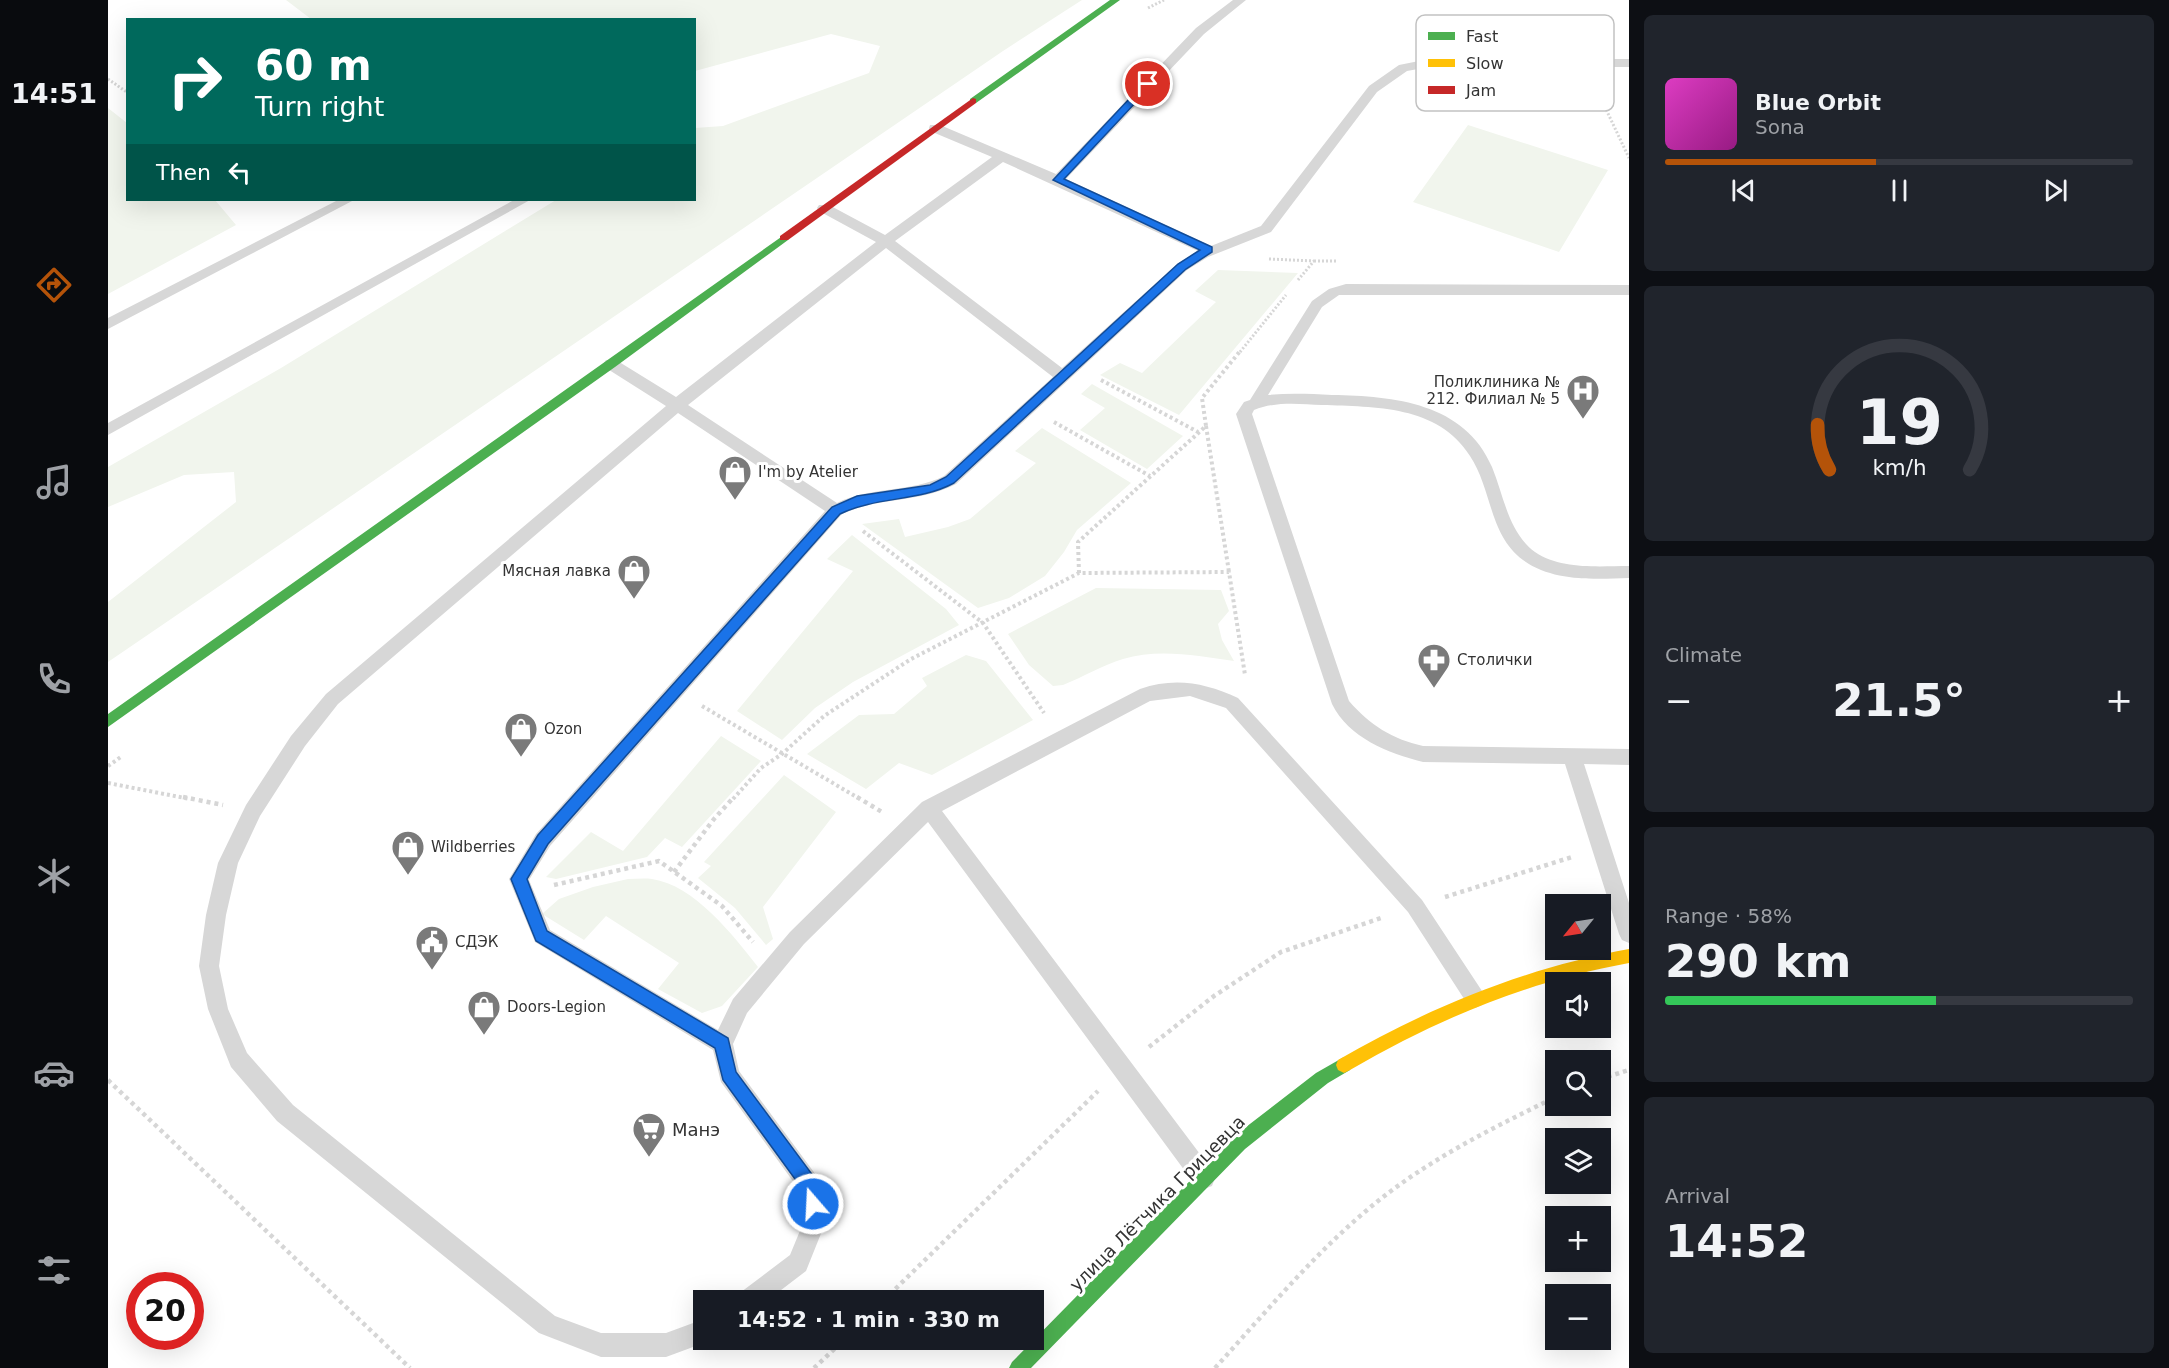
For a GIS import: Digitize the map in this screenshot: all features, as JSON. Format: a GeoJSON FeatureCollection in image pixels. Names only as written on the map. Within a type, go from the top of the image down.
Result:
{"type":"FeatureCollection","features":[{"type":"Feature","properties":{"kind":"street"},"geometry":{"type":"LineString","coordinates":[[108,720],[611,364],[824,208],[1116,0]]}},
{"type":"Feature","properties":{"kind":"street","name":"улица Лётчика Грицевца"},"geometry":{"type":"LineString","coordinates":[[1018,1368],[1239,1143],[1322,1078],[1377,1045],[1475,998],[1536,976],[1597,961],[1629,956]]}},
{"type":"Feature","properties":{"kind":"lane"},"geometry":{"type":"LineString","coordinates":[[1058,180],[1200,31],[1240,0]]}},
{"type":"Feature","properties":{"kind":"lane"},"geometry":{"type":"LineString","coordinates":[[722,1044],[542,936],[519,879],[543,840],[836,510],[857,500],[933,489],[950,480],[1182,267],[1208,249],[1248,240],[1266,229],[1373,89],[1403,68],[1416,66]]}},
{"type":"Feature","properties":{"kind":"lane"},"geometry":{"type":"LineString","coordinates":[[935,128],[1058,180],[1208,249]]}},
{"type":"Feature","properties":{"kind":"lane"},"geometry":{"type":"LineString","coordinates":[[693,1335],[666,1345],[601,1345],[548,1326],[285,1113],[239,1060],[218,1009],[209,966],[216,915],[228,863],[253,811],[298,741],[332,699],[677,405],[886,241],[1001,157]]}},
{"type":"Feature","properties":{"kind":"lane"},"geometry":{"type":"LineString","coordinates":[[108,324],[345,201]]}},
{"type":"Feature","properties":{"kind":"lane"},"geometry":{"type":"LineString","coordinates":[[108,430],[521,201]]}},
{"type":"Feature","properties":{"kind":"lane"},"geometry":{"type":"LineString","coordinates":[[824,208],[886,241],[1068,371]]}},
{"type":"Feature","properties":{"kind":"lane"},"geometry":{"type":"LineString","coordinates":[[1629,290],[1340,291],[1317,304],[1256,402],[1249,406],[1244,414],[1341,704],[1355,722],[1374,736],[1397,748],[1423,754],[1629,757]]}},
{"type":"Feature","properties":{"kind":"lane"},"geometry":{"type":"LineString","coordinates":[[611,364],[836,510]]}},
{"type":"Feature","properties":{"kind":"lane"},"geometry":{"type":"LineString","coordinates":[[1256,402],[1380,400],[1402,404],[1430,414],[1460,434],[1475,449],[1506,529],[1519,548],[1538,561],[1555,568],[1577,572],[1629,572]]}},
{"type":"Feature","properties":{"kind":"lane"},"geometry":{"type":"LineString","coordinates":[[762,1290],[798,1263],[815,1221],[811,1187],[729,1075],[722,1044],[740,1006],[797,938],[929,808],[1146,694],[1180,687],[1206,690],[1232,703],[1416,906],[1475,998]]}},
{"type":"Feature","properties":{"kind":"lane"},"geometry":{"type":"LineString","coordinates":[[1572,756],[1629,934]]}},
{"type":"Feature","properties":{"kind":"lane"},"geometry":{"type":"LineString","coordinates":[[929,808],[1204,1178]]}},
{"type":"Feature","properties":{"kind":"path"},"geometry":{"type":"LineString","coordinates":[[108,79],[126,92]]}},
{"type":"Feature","properties":{"kind":"path"},"geometry":{"type":"LineString","coordinates":[[1607,111],[1629,158]]}},
{"type":"Feature","properties":{"kind":"path"},"geometry":{"type":"LineString","coordinates":[[1232,703],[1248,695],[1202,398],[1314,261],[1267,259]]}},
{"type":"Feature","properties":{"kind":"path"},"geometry":{"type":"LineString","coordinates":[[1068,371],[1198,432]]}},
{"type":"Feature","properties":{"kind":"path"},"geometry":{"type":"LineString","coordinates":[[1028,407],[1150,476]]}},
{"type":"Feature","properties":{"kind":"path"},"geometry":{"type":"LineString","coordinates":[[1080,573],[1078,542],[1206,426]]}},
{"type":"Feature","properties":{"kind":"path"},"geometry":{"type":"LineString","coordinates":[[836,510],[983,623],[1061,738]]}},
{"type":"Feature","properties":{"kind":"path"},"geometry":{"type":"LineString","coordinates":[[674,872],[714,819],[761,768],[782,754],[824,716],[911,659],[1080,573],[1229,572]]}},
{"type":"Feature","properties":{"kind":"path"},"geometry":{"type":"LineString","coordinates":[[677,691],[908,828]]}},
{"type":"Feature","properties":{"kind":"path"},"geometry":{"type":"LineString","coordinates":[[108,783],[253,811]]}},
{"type":"Feature","properties":{"kind":"path"},"geometry":{"type":"LineString","coordinates":[[894,1290],[1121,1069],[1214,996],[1281,951],[1602,848]]}},
{"type":"Feature","properties":{"kind":"path"},"geometry":{"type":"LineString","coordinates":[[524,892],[659,861],[722,906],[774,966]]}},
{"type":"Feature","properties":{"kind":"path"},"geometry":{"type":"LineString","coordinates":[[1611,1076],[1629,1070]]}},
{"type":"Feature","properties":{"kind":"path"},"geometry":{"type":"LineString","coordinates":[[108,1080],[410,1368]]}},
{"type":"Feature","properties":{"kind":"path"},"geometry":{"type":"LineString","coordinates":[[1215,1368],[1324,1250],[1380,1200],[1433,1162],[1545,1103]]}},
{"type":"Feature","properties":{"kind":"path"},"geometry":{"type":"LineString","coordinates":[[814,1368],[833,1350]]}},
{"type":"Feature","properties":{"kind":"shaded area"},"geometry":{"type":"Polygon","coordinates":[[[286,0],[1082,0],[1003,51],[108,662],[108,602],[236,502],[234,472],[184,475],[108,507],[108,467],[281,368],[554,201],[696,201],[696,128],[723,126],[869,73],[880,46],[831,34],[696,71],[696,18],[310,18],[286,0]]]}},
{"type":"Feature","properties":{"kind":"shaded area"},"geometry":{"type":"Polygon","coordinates":[[[108,108],[126,122],[126,201],[216,201],[236,225],[108,294],[108,108]]]}},
{"type":"Feature","properties":{"kind":"shaded area"},"geometry":{"type":"Polygon","coordinates":[[[1468,125],[1608,170],[1559,252],[1413,202],[1468,125]]]}},
{"type":"Feature","properties":{"kind":"shaded area"},"geometry":{"type":"Polygon","coordinates":[[[1218,270],[1298,273],[1179,415],[1100,375],[1120,363],[1142,373],[1216,302],[1195,291],[1218,270]]]}},
{"type":"Feature","properties":{"kind":"shaded area"},"geometry":{"type":"Polygon","coordinates":[[[1092,384],[1183,436],[1147,469],[1080,430],[1105,408],[1081,394],[1092,384]]]}},
{"type":"Feature","properties":{"kind":"shaded area"},"geometry":{"type":"Polygon","coordinates":[[[1042,428],[1131,483],[1077,530],[1064,552],[1045,576],[1009,598],[978,608],[862,524],[899,519],[905,537],[948,527],[970,519],[1036,463],[1015,451],[1042,428]]]}},
{"type":"Feature","properties":{"kind":"shaded area"},"geometry":{"type":"Polygon","coordinates":[[[852,535],[946,609],[959,625],[853,682],[815,708],[782,740],[737,711],[853,571],[827,559],[852,535]]]}},
{"type":"Feature","properties":{"kind":"shaded area"},"geometry":{"type":"Polygon","coordinates":[[[1096,588],[1221,590],[1229,611],[1218,624],[1222,640],[1234,661],[1178,654],[1150,654],[1123,659],[1063,685],[1053,686],[1029,665],[1008,634],[1096,588]]]}},
{"type":"Feature","properties":{"kind":"shaded area"},"geometry":{"type":"Polygon","coordinates":[[[966,655],[986,661],[1033,720],[932,775],[899,763],[866,789],[807,754],[859,715],[894,714],[927,686],[922,678],[966,655]]]}},
{"type":"Feature","properties":{"kind":"shaded area"},"geometry":{"type":"Polygon","coordinates":[[[721,736],[761,761],[682,847],[665,838],[647,857],[556,879],[546,877],[591,832],[623,851],[721,736]]]}},
{"type":"Feature","properties":{"kind":"shaded area"},"geometry":{"type":"Polygon","coordinates":[[[784,775],[836,812],[763,907],[773,939],[766,945],[735,908],[698,878],[711,866],[704,862],[784,775]]]}},
{"type":"Feature","properties":{"kind":"shaded area"},"geometry":{"type":"Polygon","coordinates":[[[628,879],[652,879],[668,883],[683,891],[725,927],[758,967],[722,1006],[702,1013],[658,989],[679,963],[606,916],[584,940],[542,914],[559,899],[593,887],[628,879]]]}},
{"type":"Feature","properties":{"kind":"traffic: fast"},"geometry":{"type":"LineString","coordinates":[[973,101],[1116,0]]}},
{"type":"Feature","properties":{"kind":"traffic: fast"},"geometry":{"type":"LineString","coordinates":[[108,721],[611,364],[784,238]]}},
{"type":"Feature","properties":{"kind":"traffic: fast"},"geometry":{"type":"LineString","coordinates":[[1018,1368],[1239,1143],[1322,1078],[1344,1065]]}},
{"type":"Feature","properties":{"kind":"traffic: slow"},"geometry":{"type":"LineString","coordinates":[[1344,1065],[1411,1028],[1481,997],[1554,972],[1629,956]]}},
{"type":"Feature","properties":{"kind":"traffic: jam"},"geometry":{"type":"LineString","coordinates":[[784,238],[973,101]]}},
{"type":"Feature","properties":{"kind":"place","name":"Поликлиника № 212. Филиал № 5"},"geometry":{"type":"Point","coordinates":[1583,420]}},
{"type":"Feature","properties":{"kind":"place","name":"I'm by Atelier"},"geometry":{"type":"Point","coordinates":[735,501]}},
{"type":"Feature","properties":{"kind":"place","name":"Мясная лавка"},"geometry":{"type":"Point","coordinates":[634,600]}},
{"type":"Feature","properties":{"kind":"place","name":"Столички"},"geometry":{"type":"Point","coordinates":[1434,689]}},
{"type":"Feature","properties":{"kind":"place","name":"Ozon"},"geometry":{"type":"Point","coordinates":[521,758]}},
{"type":"Feature","properties":{"kind":"place","name":"Wildberries"},"geometry":{"type":"Point","coordinates":[408,876]}},
{"type":"Feature","properties":{"kind":"place","name":"СДЭК"},"geometry":{"type":"Point","coordinates":[432,971]}},
{"type":"Feature","properties":{"kind":"place","name":"Doors-Legion"},"geometry":{"type":"Point","coordinates":[484,1036]}},
{"type":"Feature","properties":{"kind":"place","name":"Манэ"},"geometry":{"type":"Point","coordinates":[649,1158]}},
{"type":"Feature","properties":{"kind":"route"},"geometry":{"type":"LineString","coordinates":[[813,1204],[811,1187],[729,1075],[722,1044],[542,936],[519,879],[543,840],[836,510],[857,500],[906,495],[933,489],[950,480],[1182,267],[1208,249],[1058,180],[1148,84]]}}]}
